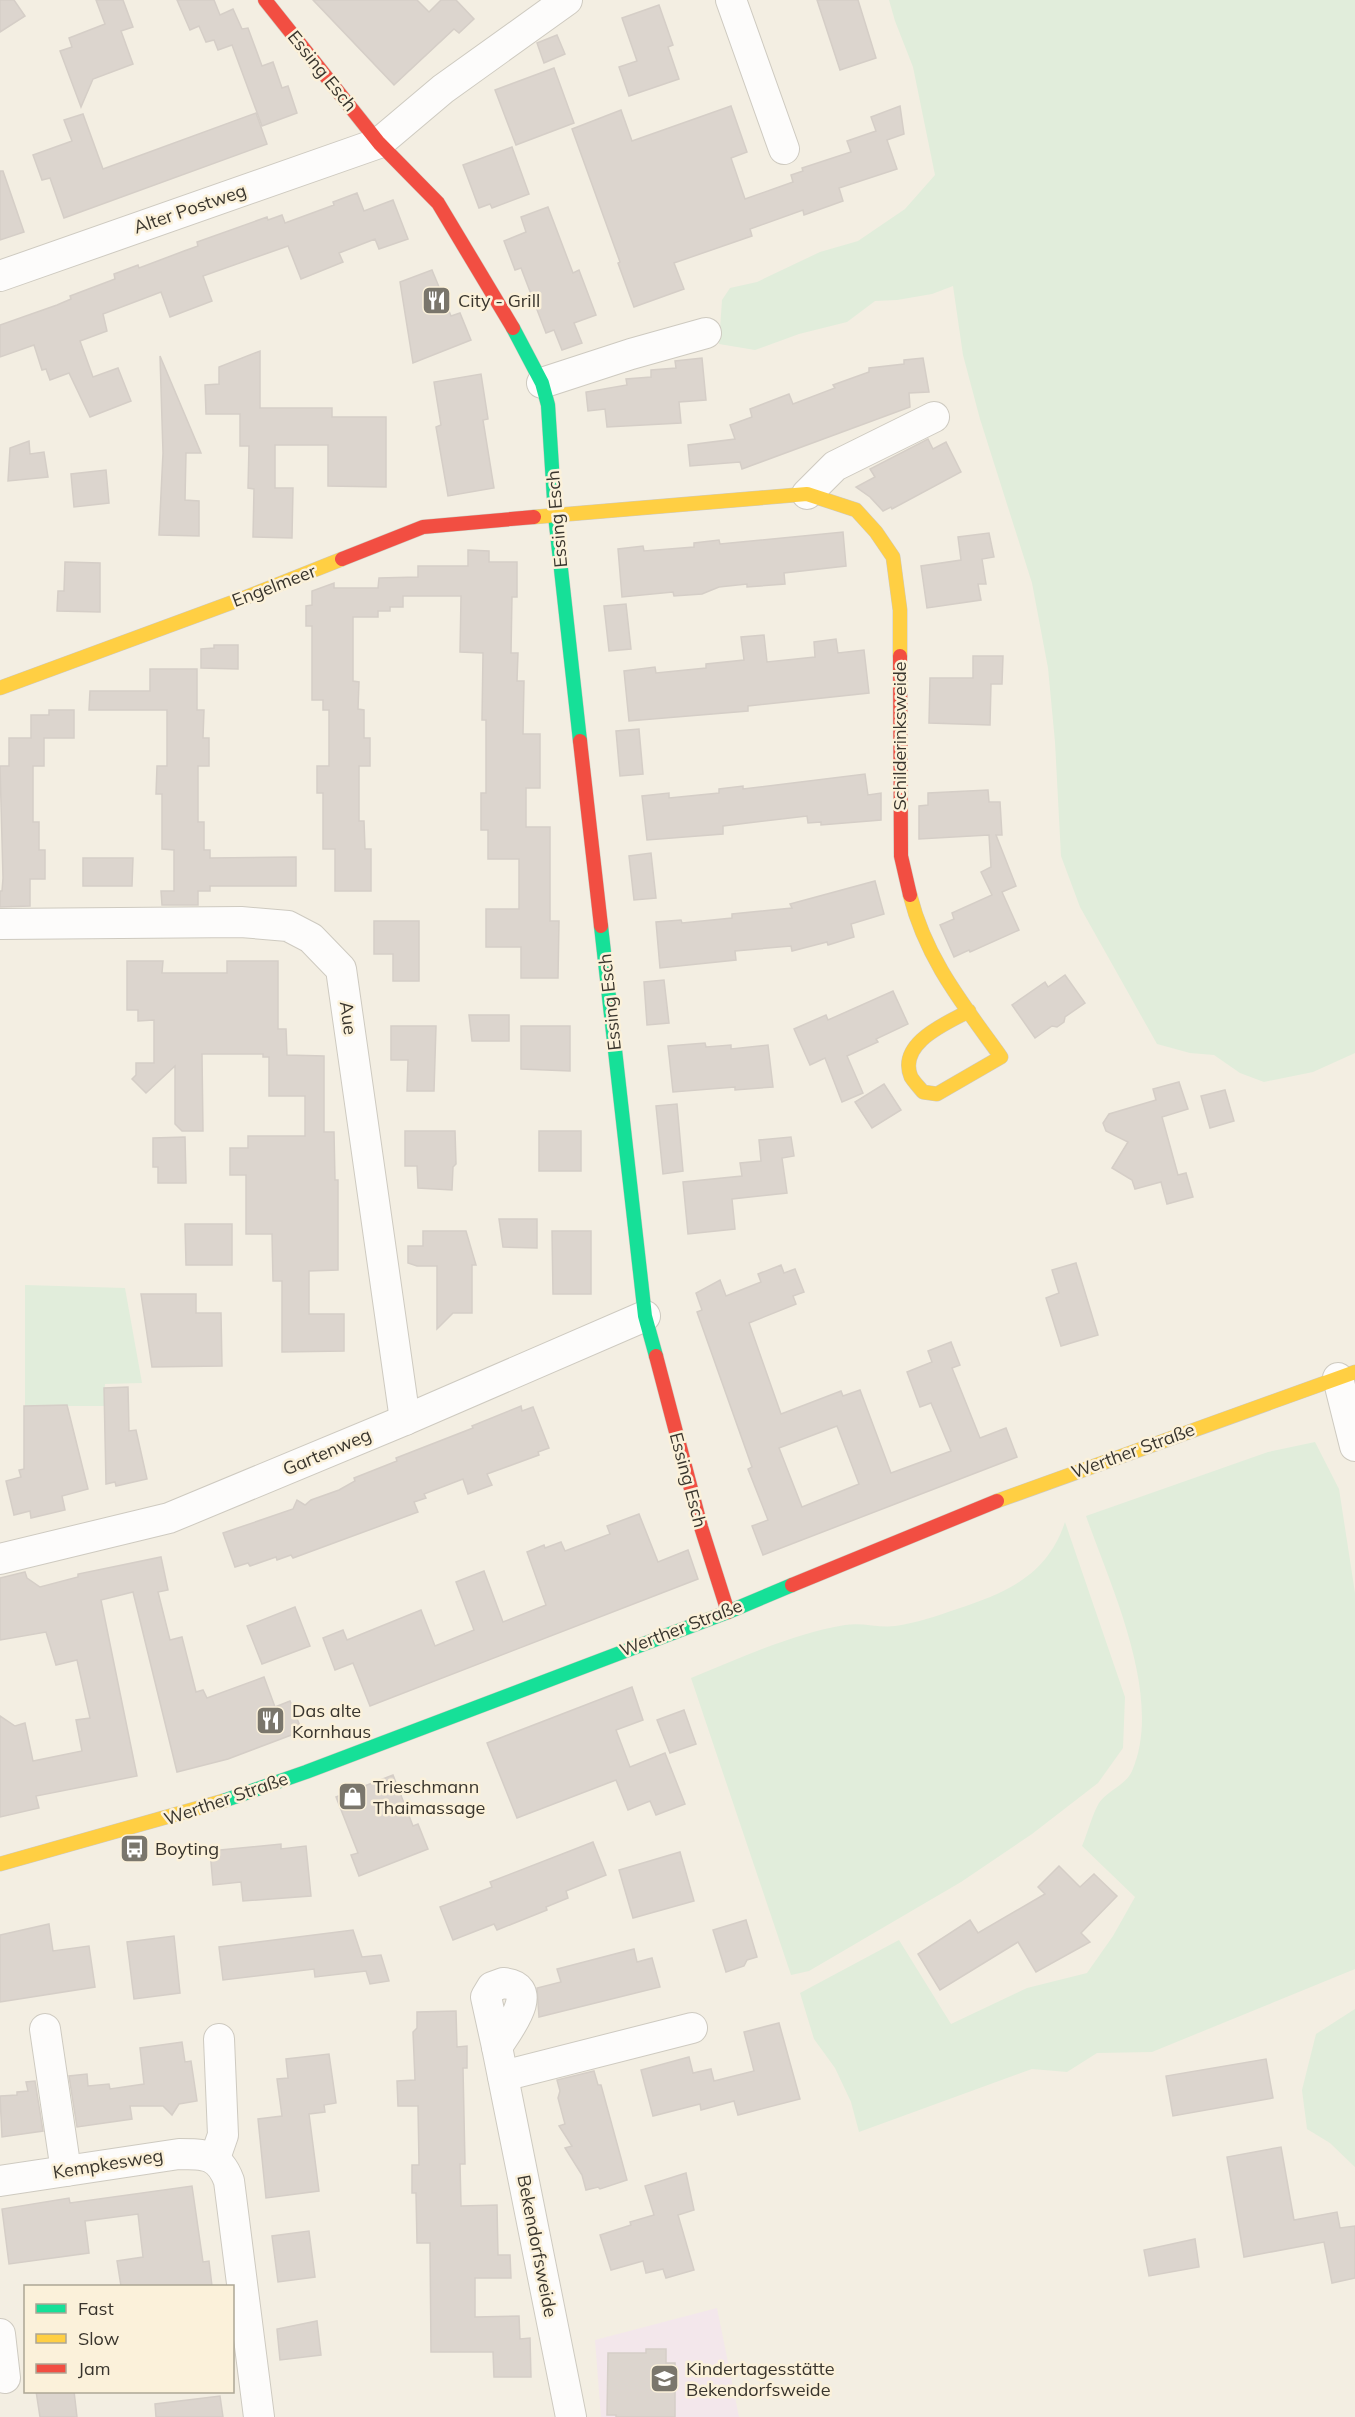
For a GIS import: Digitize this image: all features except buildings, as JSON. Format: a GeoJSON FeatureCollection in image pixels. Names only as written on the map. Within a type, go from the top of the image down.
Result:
{"type":"FeatureCollection","features":[{"type":"Feature","properties":{"kind":"street","name":"Essing Esch"},"geometry":{"type":"LineString","coordinates":[[265,0],[379,143],[438,203],[506,316],[542,383],[548,405],[555,515],[645,1316],[701,1527],[728,1612]]}},
{"type":"Feature","properties":{"kind":"street"},"geometry":{"type":"LineString","coordinates":[[379,143],[443,89],[567,0]]}},
{"type":"Feature","properties":{"kind":"street"},"geometry":{"type":"LineString","coordinates":[[731,0],[784,149]]}},
{"type":"Feature","properties":{"kind":"street","name":"Alter Postweg"},"geometry":{"type":"LineString","coordinates":[[0,276],[379,143]]}},
{"type":"Feature","properties":{"kind":"street"},"geometry":{"type":"LineString","coordinates":[[542,383],[706,333]]}},
{"type":"Feature","properties":{"kind":"street"},"geometry":{"type":"LineString","coordinates":[[807,494],[835,466],[934,417]]}},
{"type":"Feature","properties":{"kind":"street","name":"Schilderinksweide"},"geometry":{"type":"LineString","coordinates":[[555,515],[807,494],[856,510],[876,532],[893,557],[900,610],[901,856],[916,916],[940,971],[969,1011],[1001,1057],[937,1094],[923,1092],[911,1076],[910,1056],[918,1041],[969,1011]]}},
{"type":"Feature","properties":{"kind":"street","name":"Engelmeer"},"geometry":{"type":"LineString","coordinates":[[0,688],[244,598],[423,527],[555,515]]}},
{"type":"Feature","properties":{"kind":"street","name":"Aue"},"geometry":{"type":"LineString","coordinates":[[0,924],[241,922],[288,926],[311,938],[341,969],[405,1420]]}},
{"type":"Feature","properties":{"kind":"street","name":"Gartenweg"},"geometry":{"type":"LineString","coordinates":[[0,1559],[169,1518],[405,1420],[645,1316]]}},
{"type":"Feature","properties":{"kind":"street"},"geometry":{"type":"LineString","coordinates":[[1347,1375],[1355,1446]]}},
{"type":"Feature","properties":{"kind":"street","name":"Werther Straße"},"geometry":{"type":"LineString","coordinates":[[0,1864],[209,1806],[728,1612],[1030,1487],[1347,1375]]}},
{"type":"Feature","properties":{"kind":"street"},"geometry":{"type":"LineString","coordinates":[[503,2076],[692,2028]]}},
{"type":"Feature","properties":{"kind":"street"},"geometry":{"type":"LineString","coordinates":[[45,2029],[66,2171]]}},
{"type":"Feature","properties":{"kind":"street"},"geometry":{"type":"LineString","coordinates":[[219,2039],[223,2134],[215,2158],[225,2170],[229,2181],[259,2417]]}},
{"type":"Feature","properties":{"kind":"street","name":"Bekendorfsweide"},"geometry":{"type":"LineString","coordinates":[[497,2047],[571,2417]]}},
{"type":"Feature","properties":{"kind":"street","name":"Kempkesweg"},"geometry":{"type":"LineString","coordinates":[[0,2181],[178,2154],[197,2154],[215,2158]]}},
{"type":"Feature","properties":{"kind":"street"},"geometry":{"type":"LineString","coordinates":[[0,2334],[5,2378]]}},
{"type":"Feature","properties":{"kind":"shaded area","name":"Kindertagesstätte Bekendorfsweide"},"geometry":{"type":"Polygon","coordinates":[[[717,2308],[739,2417],[601,2417],[595,2340],[717,2308]]]}},
{"type":"Feature","properties":{"kind":"green space"},"geometry":{"type":"Polygon","coordinates":[[[889,0],[1355,0],[1355,1053],[1313,1072],[1264,1082],[1240,1073],[1214,1055],[1190,1053],[1157,1044],[1080,907],[1061,856],[1055,742],[1048,668],[1032,583],[980,419],[963,355],[953,286],[932,294],[875,301],[847,322],[799,334],[755,350],[719,344],[722,300],[730,288],[757,282],[820,252],[858,241],[905,209],[935,175],[913,67],[889,0]]]}},
{"type":"Feature","properties":{"kind":"green space"},"geometry":{"type":"Polygon","coordinates":[[[25,1285],[125,1288],[142,1383],[105,1384],[104,1406],[25,1406],[25,1285]]]}},
{"type":"Feature","properties":{"kind":"green space"},"geometry":{"type":"Polygon","coordinates":[[[1315,1442],[1339,1489],[1355,1593],[1355,1969],[1152,2052],[1097,2053],[1067,2072],[1032,2069],[859,2132],[851,2102],[835,2068],[814,2039],[800,1993],[899,1940],[951,2024],[1027,1988],[1087,1973],[1113,1936],[1135,1897],[1082,1846],[1099,1803],[1132,1771],[1140,1742],[1142,1710],[1138,1677],[1130,1643],[1086,1516],[1268,1452],[1315,1442]]]}},
{"type":"Feature","properties":{"kind":"green space"},"geometry":{"type":"Polygon","coordinates":[[[1065,1522],[1125,1697],[1123,1748],[1098,1783],[1032,1834],[961,1882],[809,1971],[791,1975],[691,1678],[805,1634],[851,1624],[903,1625],[992,1596],[1036,1569],[1048,1556],[1065,1522]]]}},
{"type":"Feature","properties":{"kind":"green space"},"geometry":{"type":"Polygon","coordinates":[[[1355,2009],[1355,2167],[1330,2143],[1307,2129],[1302,2090],[1316,2034],[1355,2009]]]}},
{"type":"Feature","properties":{"kind":"traffic: fast"},"geometry":{"type":"LineString","coordinates":[[513,328],[542,383],[548,405],[555,515],[580,741]]}},
{"type":"Feature","properties":{"kind":"traffic: fast"},"geometry":{"type":"LineString","coordinates":[[601,926],[645,1316],[656,1356]]}},
{"type":"Feature","properties":{"kind":"traffic: fast"},"geometry":{"type":"LineString","coordinates":[[223,1801],[306,1772],[728,1612],[792,1585]]}},
{"type":"Feature","properties":{"kind":"traffic: slow"},"geometry":{"type":"LineString","coordinates":[[534,517],[807,494],[856,510],[876,532],[893,557],[900,610],[900,656]]}},
{"type":"Feature","properties":{"kind":"traffic: slow"},"geometry":{"type":"LineString","coordinates":[[0,688],[244,598],[342,559]]}},
{"type":"Feature","properties":{"kind":"traffic: slow"},"geometry":{"type":"LineString","coordinates":[[910,895],[926,940],[947,980],[960,999],[973,1018],[1001,1057],[937,1094],[923,1092],[911,1077],[909,1065],[911,1054],[917,1044],[937,1028],[949,1022],[960,1016],[969,1011]]}},
{"type":"Feature","properties":{"kind":"traffic: slow"},"geometry":{"type":"LineString","coordinates":[[997,1501],[1355,1372]]}},
{"type":"Feature","properties":{"kind":"traffic: slow"},"geometry":{"type":"LineString","coordinates":[[0,1864],[223,1801]]}},
{"type":"Feature","properties":{"kind":"traffic: jam"},"geometry":{"type":"LineString","coordinates":[[265,0],[379,143],[438,203],[513,328]]}},
{"type":"Feature","properties":{"kind":"traffic: jam"},"geometry":{"type":"LineString","coordinates":[[342,559],[423,527],[534,517]]}},
{"type":"Feature","properties":{"kind":"traffic: jam"},"geometry":{"type":"LineString","coordinates":[[900,656],[901,856],[910,895]]}},
{"type":"Feature","properties":{"kind":"traffic: jam"},"geometry":{"type":"LineString","coordinates":[[580,741],[601,926]]}},
{"type":"Feature","properties":{"kind":"traffic: jam"},"geometry":{"type":"LineString","coordinates":[[656,1356],[701,1527],[728,1612]]}},
{"type":"Feature","properties":{"kind":"traffic: jam"},"geometry":{"type":"LineString","coordinates":[[792,1585],[997,1501]]}},
{"type":"Feature","properties":{"kind":"place","name":"City - Grill"},"geometry":{"type":"Point","coordinates":[437,301]}},
{"type":"Feature","properties":{"kind":"place","name":"Das alte Kornhaus"},"geometry":{"type":"Point","coordinates":[271,1721]}},
{"type":"Feature","properties":{"kind":"place","name":"Trieschmann Thaimassage"},"geometry":{"type":"Point","coordinates":[352,1797]}},
{"type":"Feature","properties":{"kind":"place","name":"Boyting"},"geometry":{"type":"Point","coordinates":[134,1849]}},
{"type":"Feature","properties":{"kind":"place","name":"Kindertagesstätte Bekendorfsweide"},"geometry":{"type":"Point","coordinates":[665,2379]}}]}
